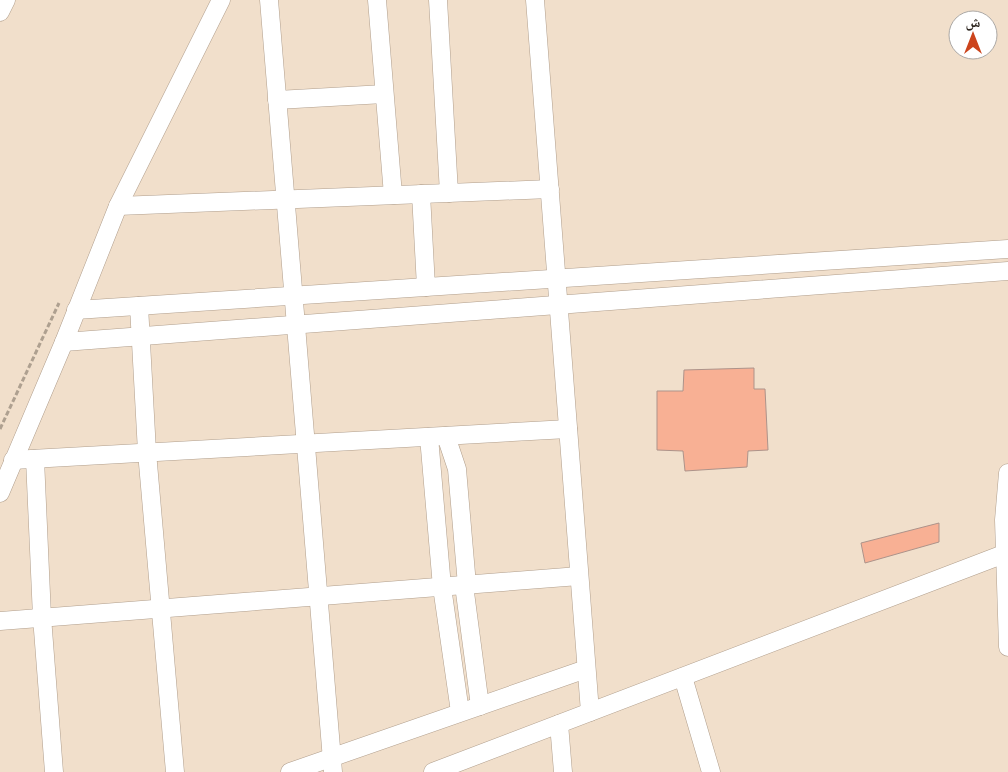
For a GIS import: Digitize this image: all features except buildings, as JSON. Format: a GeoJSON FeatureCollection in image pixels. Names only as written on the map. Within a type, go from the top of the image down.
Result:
{"type":"FeatureCollection","features":[{"type":"Feature","properties":{"kind":"street"},"geometry":{"type":"LineString","coordinates":[[0,12],[6,0]]}},
{"type":"Feature","properties":{"kind":"street"},"geometry":{"type":"LineString","coordinates":[[0,493],[12,460],[64,342],[118,206],[221,0]]}},
{"type":"Feature","properties":{"kind":"street"},"geometry":{"type":"LineString","coordinates":[[269,0],[332,764]]}},
{"type":"Feature","properties":{"kind":"street"},"geometry":{"type":"LineString","coordinates":[[377,0],[393,195]]}},
{"type":"Feature","properties":{"kind":"street"},"geometry":{"type":"LineString","coordinates":[[438,0],[449,193]]}},
{"type":"Feature","properties":{"kind":"street"},"geometry":{"type":"LineString","coordinates":[[535,0],[590,712]]}},
{"type":"Feature","properties":{"kind":"street"},"geometry":{"type":"LineString","coordinates":[[277,100],[384,94]]}},
{"type":"Feature","properties":{"kind":"street"},"geometry":{"type":"LineString","coordinates":[[118,206],[550,189]]}},
{"type":"Feature","properties":{"kind":"street"},"geometry":{"type":"LineString","coordinates":[[421,194],[426,287]]}},
{"type":"Feature","properties":{"kind":"street"},"geometry":{"type":"LineString","coordinates":[[76,310],[1008,249]]}},
{"type":"Feature","properties":{"kind":"street"},"geometry":{"type":"LineString","coordinates":[[64,342],[1008,271]]}},
{"type":"Feature","properties":{"kind":"street"},"geometry":{"type":"LineString","coordinates":[[139,306],[147,452],[175,772]]}},
{"type":"Feature","properties":{"kind":"street"},"geometry":{"type":"LineString","coordinates":[[12,460],[568,429]]}},
{"type":"Feature","properties":{"kind":"street"},"geometry":{"type":"LineString","coordinates":[[437,436],[457,468],[466,585],[480,706]]}},
{"type":"Feature","properties":{"kind":"street"},"geometry":{"type":"LineString","coordinates":[[437,436],[442,587],[460,712]]}},
{"type":"Feature","properties":{"kind":"street"},"geometry":{"type":"LineString","coordinates":[[35,459],[42,617],[54,772]]}},
{"type":"Feature","properties":{"kind":"street"},"geometry":{"type":"LineString","coordinates":[[1008,473],[1004,513],[1008,647]]}},
{"type":"Feature","properties":{"kind":"street"},"geometry":{"type":"LineString","coordinates":[[433,772],[1004,554]]}},
{"type":"Feature","properties":{"kind":"street"},"geometry":{"type":"LineString","coordinates":[[0,621],[579,576]]}},
{"type":"Feature","properties":{"kind":"street"},"geometry":{"type":"LineString","coordinates":[[290,772],[332,764],[460,712],[586,668]]}},
{"type":"Feature","properties":{"kind":"street"},"geometry":{"type":"LineString","coordinates":[[683,676],[710,772]]}},
{"type":"Feature","properties":{"kind":"street"},"geometry":{"type":"LineString","coordinates":[[559,724],[563,772]]}}]}
